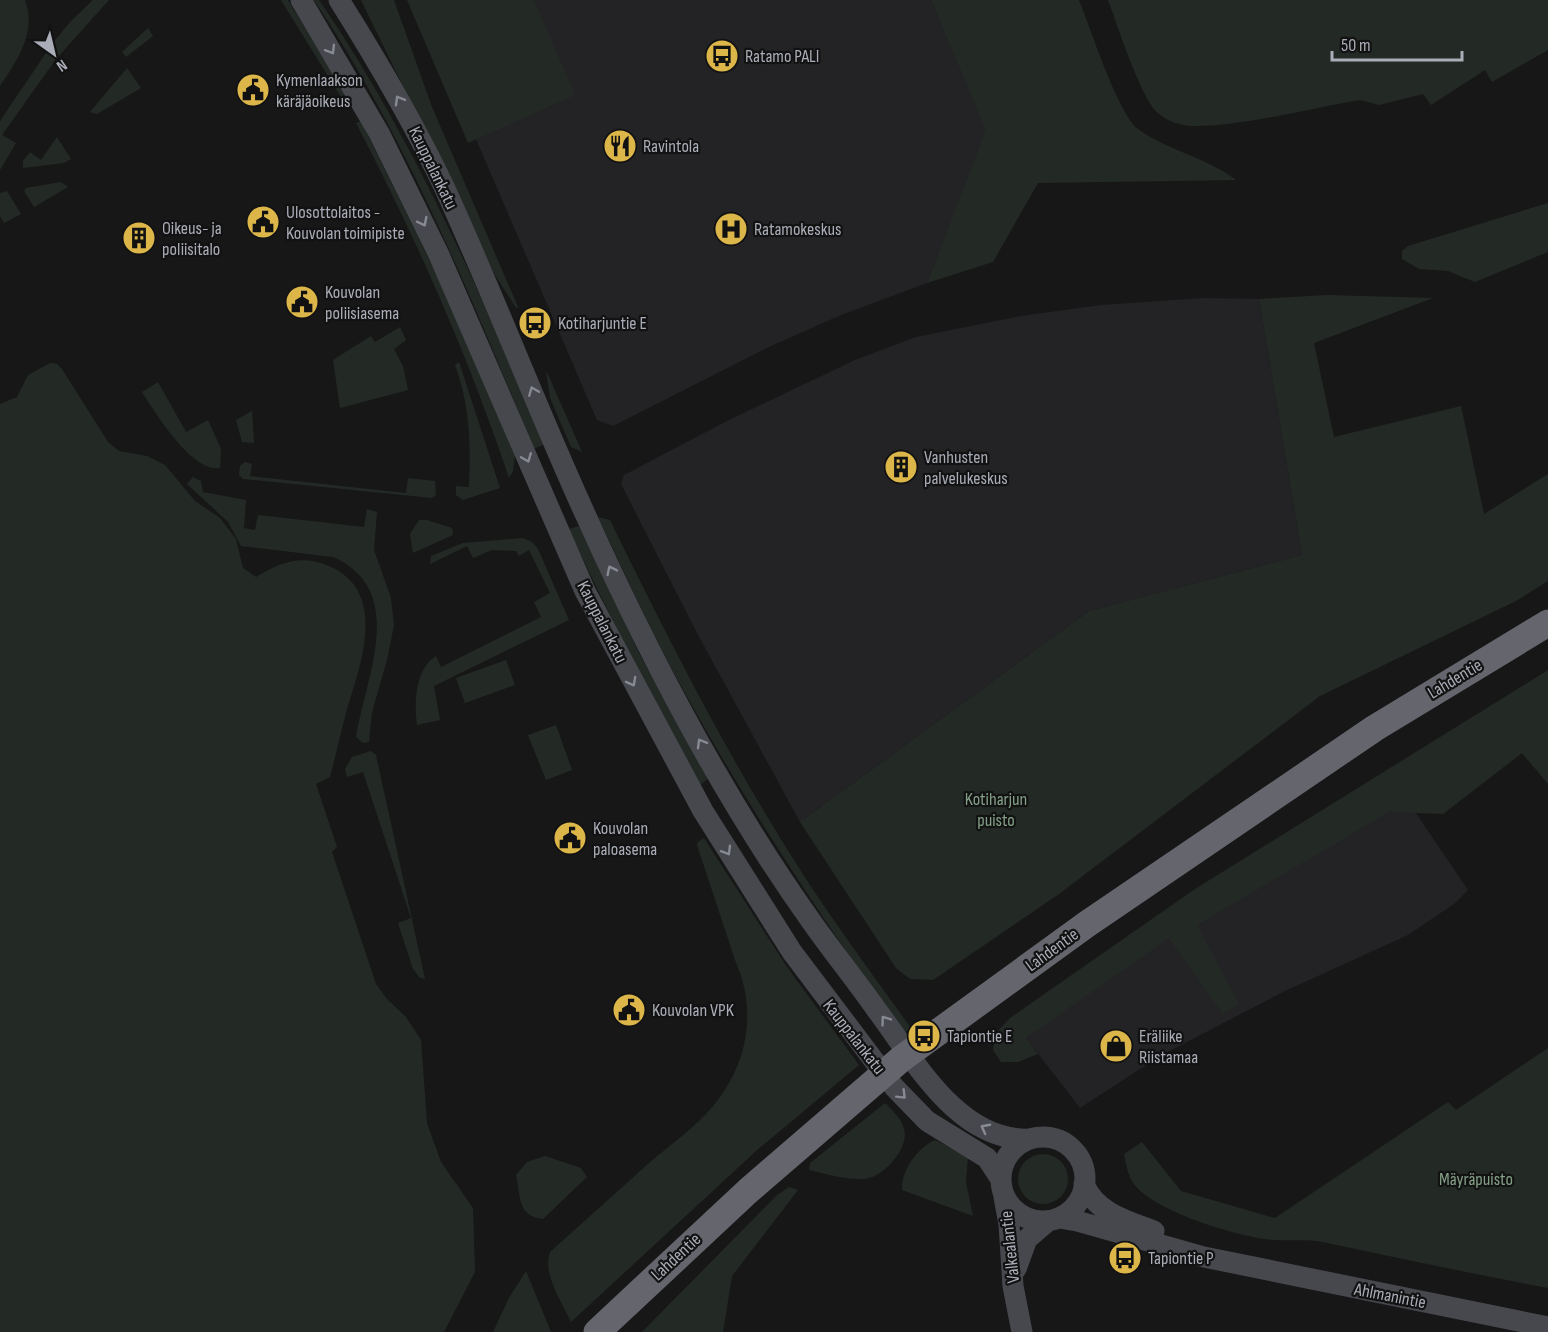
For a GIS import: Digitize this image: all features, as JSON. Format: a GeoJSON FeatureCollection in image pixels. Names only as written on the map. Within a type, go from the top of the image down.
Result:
{"type":"FeatureCollection","features":[{"type":"Feature","properties":{"kind":"highway","name":"Lahdentie"},"geometry":{"type":"LineString","coordinates":[[597,1332],[677,1256],[824,1124],[901,1059],[1087,924],[1375,728],[1548,622]]}},
{"type":"Feature","properties":{"kind":"main road","name":"Kauppalankatu"},"geometry":{"type":"LineString","coordinates":[[301,0],[379,133],[439,255],[585,591],[703,811],[792,952],[886,1078],[927,1121],[987,1158],[1002,1187]]}},
{"type":"Feature","properties":{"kind":"main road","name":"Kauppalankatu"},"geometry":{"type":"LineString","coordinates":[[339,0],[404,109],[444,187],[603,554],[670,688],[735,802],[810,920],[927,1078],[956,1109],[976,1124],[1006,1138],[1031,1139]]}},
{"type":"Feature","properties":{"kind":"main road"},"geometry":{"type":"LineString","coordinates":[[1031,1139],[1053,1139],[1072,1149],[1083,1167],[1084,1184],[1079,1199],[1054,1220],[1031,1220],[1020,1215],[1002,1187],[1005,1161],[1010,1152],[1031,1139]]}},
{"type":"Feature","properties":{"kind":"main road","name":"Ahlmanintie"},"geometry":{"type":"LineString","coordinates":[[1084,1184],[1093,1200],[1116,1217],[1232,1262]]}},
{"type":"Feature","properties":{"kind":"main road","name":"Valkealantie"},"geometry":{"type":"LineString","coordinates":[[1002,1187],[1008,1213],[1015,1297],[1022,1332]]}},
{"type":"Feature","properties":{"kind":"main road","name":"Valkealantie"},"geometry":{"type":"LineString","coordinates":[[1015,1297],[1015,1278],[1020,1253],[1032,1232],[1054,1220]]}},
{"type":"Feature","properties":{"kind":"main road","name":"Ahlmanintie"},"geometry":{"type":"LineString","coordinates":[[1054,1220],[1232,1262],[1548,1327]]}},
{"type":"Feature","properties":{"kind":"shaded area","name":"Ratamokeskus"},"geometry":{"type":"Polygon","coordinates":[[[416,0],[931,0],[987,130],[927,283],[841,315],[769,347],[613,426],[597,420],[416,0]]]}},
{"type":"Feature","properties":{"kind":"shaded area"},"geometry":{"type":"Polygon","coordinates":[[[1203,298],[1259,299],[1302,555],[1089,611],[800,822],[697,633],[621,484],[624,475],[727,421],[855,360],[916,337],[1021,316],[1101,305],[1203,298]]]}},
{"type":"Feature","properties":{"kind":"shaded area"},"geometry":{"type":"Polygon","coordinates":[[[1405,797],[1468,890],[1454,904],[1408,935],[1285,991],[1160,1056],[1080,1108],[1026,1038],[1132,956],[1405,797]]]}},
{"type":"Feature","properties":{"kind":"green space"},"geometry":{"type":"Polygon","coordinates":[[[0,0],[25,0],[29,23],[19,56],[0,86],[0,0]]]}},
{"type":"Feature","properties":{"kind":"green space"},"geometry":{"type":"Polygon","coordinates":[[[93,0],[109,0],[56,59],[2,135],[16,143],[0,170],[0,121],[52,44],[70,22],[93,0]]]}},
{"type":"Feature","properties":{"kind":"green space"},"geometry":{"type":"Polygon","coordinates":[[[281,0],[288,0],[345,94],[341,97],[281,0]]]}},
{"type":"Feature","properties":{"kind":"green space"},"geometry":{"type":"Polygon","coordinates":[[[314,0],[319,0],[354,53],[415,161],[469,272],[545,444],[534,449],[461,276],[408,163],[348,53],[314,0]]]}},
{"type":"Feature","properties":{"kind":"green space"},"geometry":{"type":"Polygon","coordinates":[[[361,0],[394,0],[432,107],[518,307],[516,308],[495,275],[361,0]]]}},
{"type":"Feature","properties":{"kind":"green space"},"geometry":{"type":"Polygon","coordinates":[[[407,0],[534,0],[575,95],[468,143],[407,0]]]}},
{"type":"Feature","properties":{"kind":"green space"},"geometry":{"type":"Polygon","coordinates":[[[931,0],[1079,0],[1113,89],[1130,120],[1138,129],[1161,143],[1212,165],[1236,180],[1038,183],[993,262],[927,283],[986,130],[931,0]]]}},
{"type":"Feature","properties":{"kind":"green space"},"geometry":{"type":"Polygon","coordinates":[[[1108,0],[1548,0],[1548,50],[1492,82],[1485,70],[1431,105],[1423,94],[1379,105],[1360,100],[1254,120],[1187,126],[1166,119],[1151,105],[1123,43],[1108,0]]]}},
{"type":"Feature","properties":{"kind":"green space"},"geometry":{"type":"Polygon","coordinates":[[[148,28],[153,36],[126,57],[122,52],[148,28]]]}},
{"type":"Feature","properties":{"kind":"green space"},"geometry":{"type":"Polygon","coordinates":[[[127,68],[141,88],[97,114],[90,112],[127,68]]]}},
{"type":"Feature","properties":{"kind":"green space"},"geometry":{"type":"Polygon","coordinates":[[[361,121],[448,298],[515,455],[513,471],[509,478],[440,298],[356,123],[361,121]]]}},
{"type":"Feature","properties":{"kind":"green space"},"geometry":{"type":"Polygon","coordinates":[[[57,137],[71,159],[64,163],[23,168],[23,161],[30,152],[41,160],[57,137]]]}},
{"type":"Feature","properties":{"kind":"green space"},"geometry":{"type":"Polygon","coordinates":[[[61,182],[68,187],[34,207],[24,191],[26,188],[61,182]]]}},
{"type":"Feature","properties":{"kind":"green space"},"geometry":{"type":"Polygon","coordinates":[[[7,191],[21,214],[4,223],[0,216],[0,193],[7,191]]]}},
{"type":"Feature","properties":{"kind":"green space"},"geometry":{"type":"Polygon","coordinates":[[[1548,203],[1548,252],[1475,282],[1448,271],[1419,269],[1402,259],[1402,251],[1408,246],[1548,203]]]}},
{"type":"Feature","properties":{"kind":"green space","name":"Kotiharjun puisto"},"geometry":{"type":"Polygon","coordinates":[[[1327,295],[1433,298],[1314,343],[1334,437],[1461,406],[1484,514],[1548,474],[1548,581],[1516,601],[1320,696],[1059,894],[933,980],[910,979],[896,968],[800,822],[1089,611],[1302,555],[1259,299],[1327,295]]]}},
{"type":"Feature","properties":{"kind":"green space"},"geometry":{"type":"Polygon","coordinates":[[[400,327],[406,340],[394,349],[403,366],[408,390],[340,408],[333,360],[371,336],[375,342],[400,327]]]}},
{"type":"Feature","properties":{"kind":"green space"},"geometry":{"type":"Polygon","coordinates":[[[459,362],[500,488],[463,500],[456,495],[456,486],[469,487],[470,455],[467,410],[455,365],[459,362]]]}},
{"type":"Feature","properties":{"kind":"green space"},"geometry":{"type":"Polygon","coordinates":[[[50,363],[57,364],[62,369],[108,442],[119,451],[147,456],[165,465],[195,501],[220,518],[236,539],[243,568],[256,577],[291,561],[319,562],[347,577],[359,593],[364,610],[363,651],[330,777],[316,784],[337,847],[332,852],[376,984],[387,999],[406,1017],[421,1040],[427,1123],[441,1162],[473,1208],[475,1272],[444,1332],[0,1332],[0,404],[17,397],[28,375],[50,363]]]}},
{"type":"Feature","properties":{"kind":"green space"},"geometry":{"type":"Polygon","coordinates":[[[546,370],[582,452],[571,447],[550,398],[546,370]]]}},
{"type":"Feature","properties":{"kind":"green space"},"geometry":{"type":"Polygon","coordinates":[[[158,382],[186,432],[208,420],[221,449],[220,468],[209,467],[198,461],[186,451],[165,426],[142,392],[158,382]]]}},
{"type":"Feature","properties":{"kind":"green space"},"geometry":{"type":"Polygon","coordinates":[[[252,411],[254,443],[242,442],[236,420],[252,411]]]}},
{"type":"Feature","properties":{"kind":"green space"},"geometry":{"type":"Polygon","coordinates":[[[245,462],[252,464],[250,476],[406,493],[408,478],[435,481],[436,495],[432,498],[243,479],[239,475],[240,466],[245,462]]]}},
{"type":"Feature","properties":{"kind":"green space"},"geometry":{"type":"Polygon","coordinates":[[[193,477],[201,481],[203,492],[246,500],[244,528],[255,530],[258,515],[364,527],[367,509],[377,512],[374,550],[391,598],[394,625],[372,712],[369,742],[363,743],[356,737],[373,663],[376,638],[376,613],[370,591],[356,572],[333,557],[241,546],[228,522],[187,484],[193,477]]]}},
{"type":"Feature","properties":{"kind":"green space"},"geometry":{"type":"Polygon","coordinates":[[[598,517],[610,520],[677,653],[748,784],[812,888],[911,1028],[904,1033],[812,901],[727,766],[664,654],[598,517]]]}},
{"type":"Feature","properties":{"kind":"green space"},"geometry":{"type":"Polygon","coordinates":[[[419,520],[427,520],[452,528],[453,535],[413,553],[410,534],[419,520]]]}},
{"type":"Feature","properties":{"kind":"green space"},"geometry":{"type":"Polygon","coordinates":[[[579,526],[639,653],[708,779],[700,785],[632,658],[569,529],[579,526]]]}},
{"type":"Feature","properties":{"kind":"green space"},"geometry":{"type":"Polygon","coordinates":[[[523,538],[532,542],[538,549],[569,620],[434,686],[440,720],[417,725],[416,697],[420,678],[429,662],[436,656],[441,667],[541,617],[534,602],[550,593],[529,550],[519,556],[516,551],[492,550],[473,558],[467,546],[430,564],[431,556],[463,543],[523,538]]]}},
{"type":"Feature","properties":{"kind":"green space"},"geometry":{"type":"Polygon","coordinates":[[[506,660],[515,685],[465,703],[456,678],[506,660]]]}},
{"type":"Feature","properties":{"kind":"green space"},"geometry":{"type":"Polygon","coordinates":[[[1548,670],[1548,784],[1522,753],[1443,814],[1389,812],[1197,925],[1239,1004],[1223,1014],[1169,938],[1026,1038],[1038,1054],[1018,1062],[1001,1062],[993,1050],[996,1033],[1010,1018],[1195,889],[1548,670]]]}},
{"type":"Feature","properties":{"kind":"green space"},"geometry":{"type":"Polygon","coordinates":[[[556,725],[572,770],[546,780],[528,735],[556,725]]]}},
{"type":"Feature","properties":{"kind":"green space"},"geometry":{"type":"Polygon","coordinates":[[[371,751],[376,755],[425,979],[420,978],[413,969],[398,923],[411,918],[363,772],[347,777],[345,769],[352,757],[371,751]]]}},
{"type":"Feature","properties":{"kind":"green space"},"geometry":{"type":"Polygon","coordinates":[[[704,838],[787,967],[859,1065],[756,1151],[571,1322],[551,1279],[548,1261],[550,1252],[707,1113],[726,1088],[742,1053],[746,1035],[746,997],[697,845],[704,838]]]}},
{"type":"Feature","properties":{"kind":"green space","name":"Mäyräpuisto"},"geometry":{"type":"Polygon","coordinates":[[[1548,1048],[1548,1288],[1323,1242],[1273,1240],[1240,1234],[1199,1221],[1160,1204],[1145,1194],[1130,1177],[1124,1154],[1142,1142],[1181,1191],[1275,1218],[1448,1102],[1456,1110],[1548,1048]]]}},
{"type":"Feature","properties":{"kind":"green space"},"geometry":{"type":"Polygon","coordinates":[[[885,1103],[901,1121],[905,1137],[899,1153],[887,1168],[864,1179],[843,1178],[809,1170],[810,1163],[885,1103]]]}},
{"type":"Feature","properties":{"kind":"green space"},"geometry":{"type":"Polygon","coordinates":[[[935,1140],[968,1157],[966,1182],[973,1216],[902,1190],[904,1175],[911,1161],[916,1154],[935,1140]]]}},
{"type":"Feature","properties":{"kind":"green space"},"geometry":{"type":"Polygon","coordinates":[[[1043,1154],[1061,1161],[1068,1179],[1061,1197],[1043,1204],[1025,1197],[1018,1179],[1025,1161],[1043,1154]]]}},
{"type":"Feature","properties":{"kind":"green space"},"geometry":{"type":"Polygon","coordinates":[[[545,1156],[581,1168],[587,1177],[543,1219],[524,1210],[516,1175],[527,1162],[545,1156]]]}},
{"type":"Feature","properties":{"kind":"green space"},"geometry":{"type":"Polygon","coordinates":[[[789,1187],[798,1190],[732,1276],[723,1332],[642,1332],[777,1195],[789,1187]]]}},
{"type":"Feature","properties":{"kind":"green space"},"geometry":{"type":"Polygon","coordinates":[[[526,1271],[551,1332],[493,1332],[509,1298],[526,1271]]]}},
{"type":"Feature","properties":{"kind":"place","name":"Ratamo PALI"},"geometry":{"type":"Point","coordinates":[722,56]}},
{"type":"Feature","properties":{"kind":"place","name":"Kymenlaakson käräjäoikeus"},"geometry":{"type":"Point","coordinates":[253,90]}},
{"type":"Feature","properties":{"kind":"place","name":"Ravintola"},"geometry":{"type":"Point","coordinates":[620,146]}},
{"type":"Feature","properties":{"kind":"place","name":"Ulosottolaitos - Kouvolan toimipiste"},"geometry":{"type":"Point","coordinates":[263,222]}},
{"type":"Feature","properties":{"kind":"place","name":"Ratamokeskus"},"geometry":{"type":"Point","coordinates":[731,229]}},
{"type":"Feature","properties":{"kind":"place","name":"Oikeus- ja poliisitalo"},"geometry":{"type":"Point","coordinates":[139,238]}},
{"type":"Feature","properties":{"kind":"place","name":"Kouvolan poliisiasema"},"geometry":{"type":"Point","coordinates":[302,302]}},
{"type":"Feature","properties":{"kind":"place","name":"Kotiharjuntie E"},"geometry":{"type":"Point","coordinates":[535,323]}},
{"type":"Feature","properties":{"kind":"place","name":"Vanhusten palvelukeskus"},"geometry":{"type":"Point","coordinates":[901,467]}},
{"type":"Feature","properties":{"kind":"place","name":"Kouvolan paloasema"},"geometry":{"type":"Point","coordinates":[570,838]}},
{"type":"Feature","properties":{"kind":"place","name":"Kouvolan VPK"},"geometry":{"type":"Point","coordinates":[629,1010]}},
{"type":"Feature","properties":{"kind":"place","name":"Tapiontie E"},"geometry":{"type":"Point","coordinates":[924,1036]}},
{"type":"Feature","properties":{"kind":"place","name":"Eräliike Riistamaa"},"geometry":{"type":"Point","coordinates":[1116,1046]}},
{"type":"Feature","properties":{"kind":"place","name":"Tapiontie P"},"geometry":{"type":"Point","coordinates":[1125,1258]}}]}
